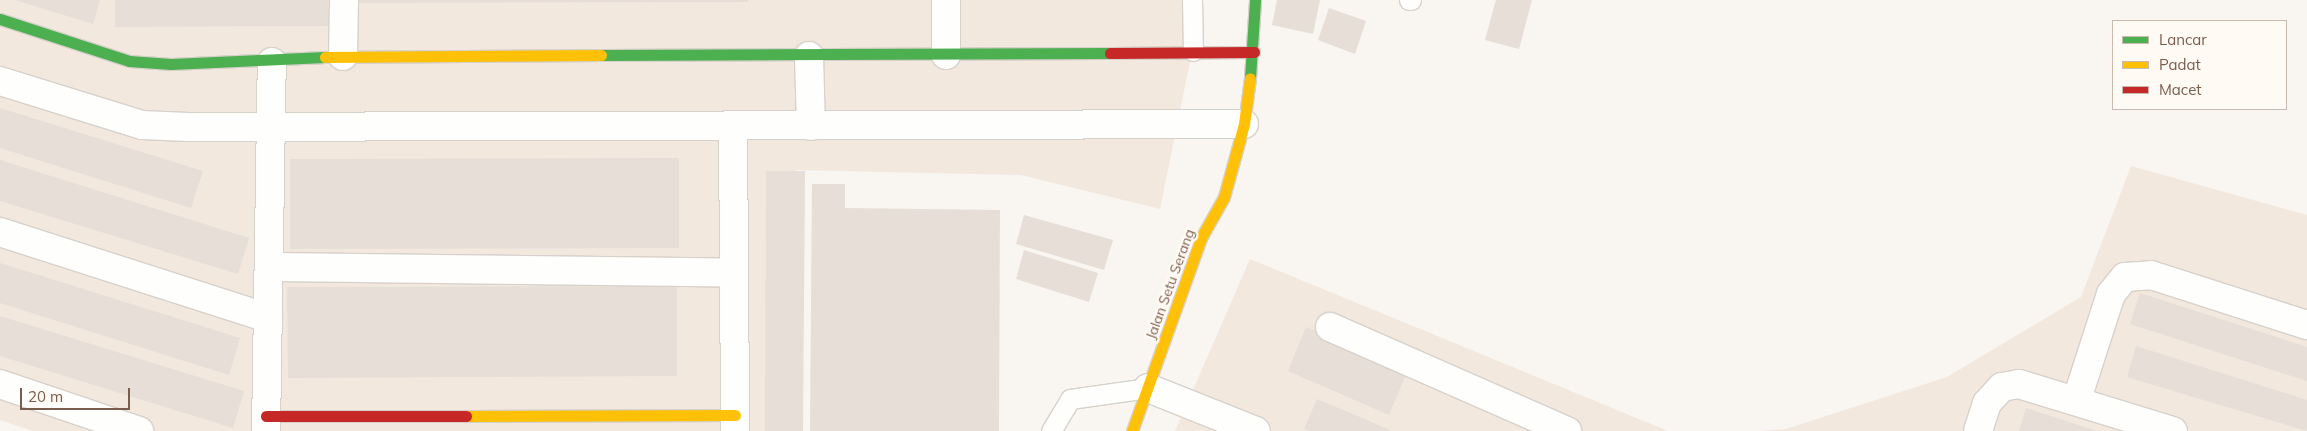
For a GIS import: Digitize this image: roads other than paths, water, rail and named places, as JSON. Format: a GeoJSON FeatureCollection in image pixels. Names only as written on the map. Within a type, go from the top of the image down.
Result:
{"type":"FeatureCollection","features":[{"type":"Feature","properties":{"kind":"street"},"geometry":{"type":"LineString","coordinates":[[343,56],[344,0]]}},
{"type":"Feature","properties":{"kind":"street"},"geometry":{"type":"LineString","coordinates":[[946,0],[946,55]]}},
{"type":"Feature","properties":{"kind":"street","name":"Jalan Setu Serang"},"geometry":{"type":"LineString","coordinates":[[1132,431],[1201,238],[1224,197],[1244,124],[1254,52],[1255,0]]}},
{"type":"Feature","properties":{"kind":"street"},"geometry":{"type":"LineString","coordinates":[[0,19],[129,61],[272,62],[343,56],[809,56],[1193,51],[1254,52]]}},
{"type":"Feature","properties":{"kind":"street"},"geometry":{"type":"LineString","coordinates":[[809,56],[811,126]]}},
{"type":"Feature","properties":{"kind":"street"},"geometry":{"type":"LineString","coordinates":[[272,62],[266,423],[735,423],[733,126]]}},
{"type":"Feature","properties":{"kind":"street"},"geometry":{"type":"LineString","coordinates":[[0,81],[142,125],[271,128],[1244,124]]}},
{"type":"Feature","properties":{"kind":"street"},"geometry":{"type":"LineString","coordinates":[[0,232],[268,318]]}},
{"type":"Feature","properties":{"kind":"street"},"geometry":{"type":"LineString","coordinates":[[269,266],[734,273]]}},
{"type":"Feature","properties":{"kind":"street"},"geometry":{"type":"LineString","coordinates":[[2077,399],[2111,294],[2125,277],[2152,275],[2307,325]]}},
{"type":"Feature","properties":{"kind":"street"},"geometry":{"type":"LineString","coordinates":[[1330,327],[1567,431]]}},
{"type":"Feature","properties":{"kind":"street"},"geometry":{"type":"LineString","coordinates":[[0,384],[139,431]]}},
{"type":"Feature","properties":{"kind":"street"},"geometry":{"type":"LineString","coordinates":[[1978,431],[1987,403],[2002,387],[2019,384],[2077,399],[2173,431]]}},
{"type":"Feature","properties":{"kind":"street"},"geometry":{"type":"LineString","coordinates":[[1148,388],[1256,431]]}},
{"type":"Feature","properties":{"kind":"lane"},"geometry":{"type":"LineString","coordinates":[[1192,0],[1193,51]]}},
{"type":"Feature","properties":{"kind":"lane"},"geometry":{"type":"LineString","coordinates":[[1050,431],[1070,399],[1148,388]]}}]}
